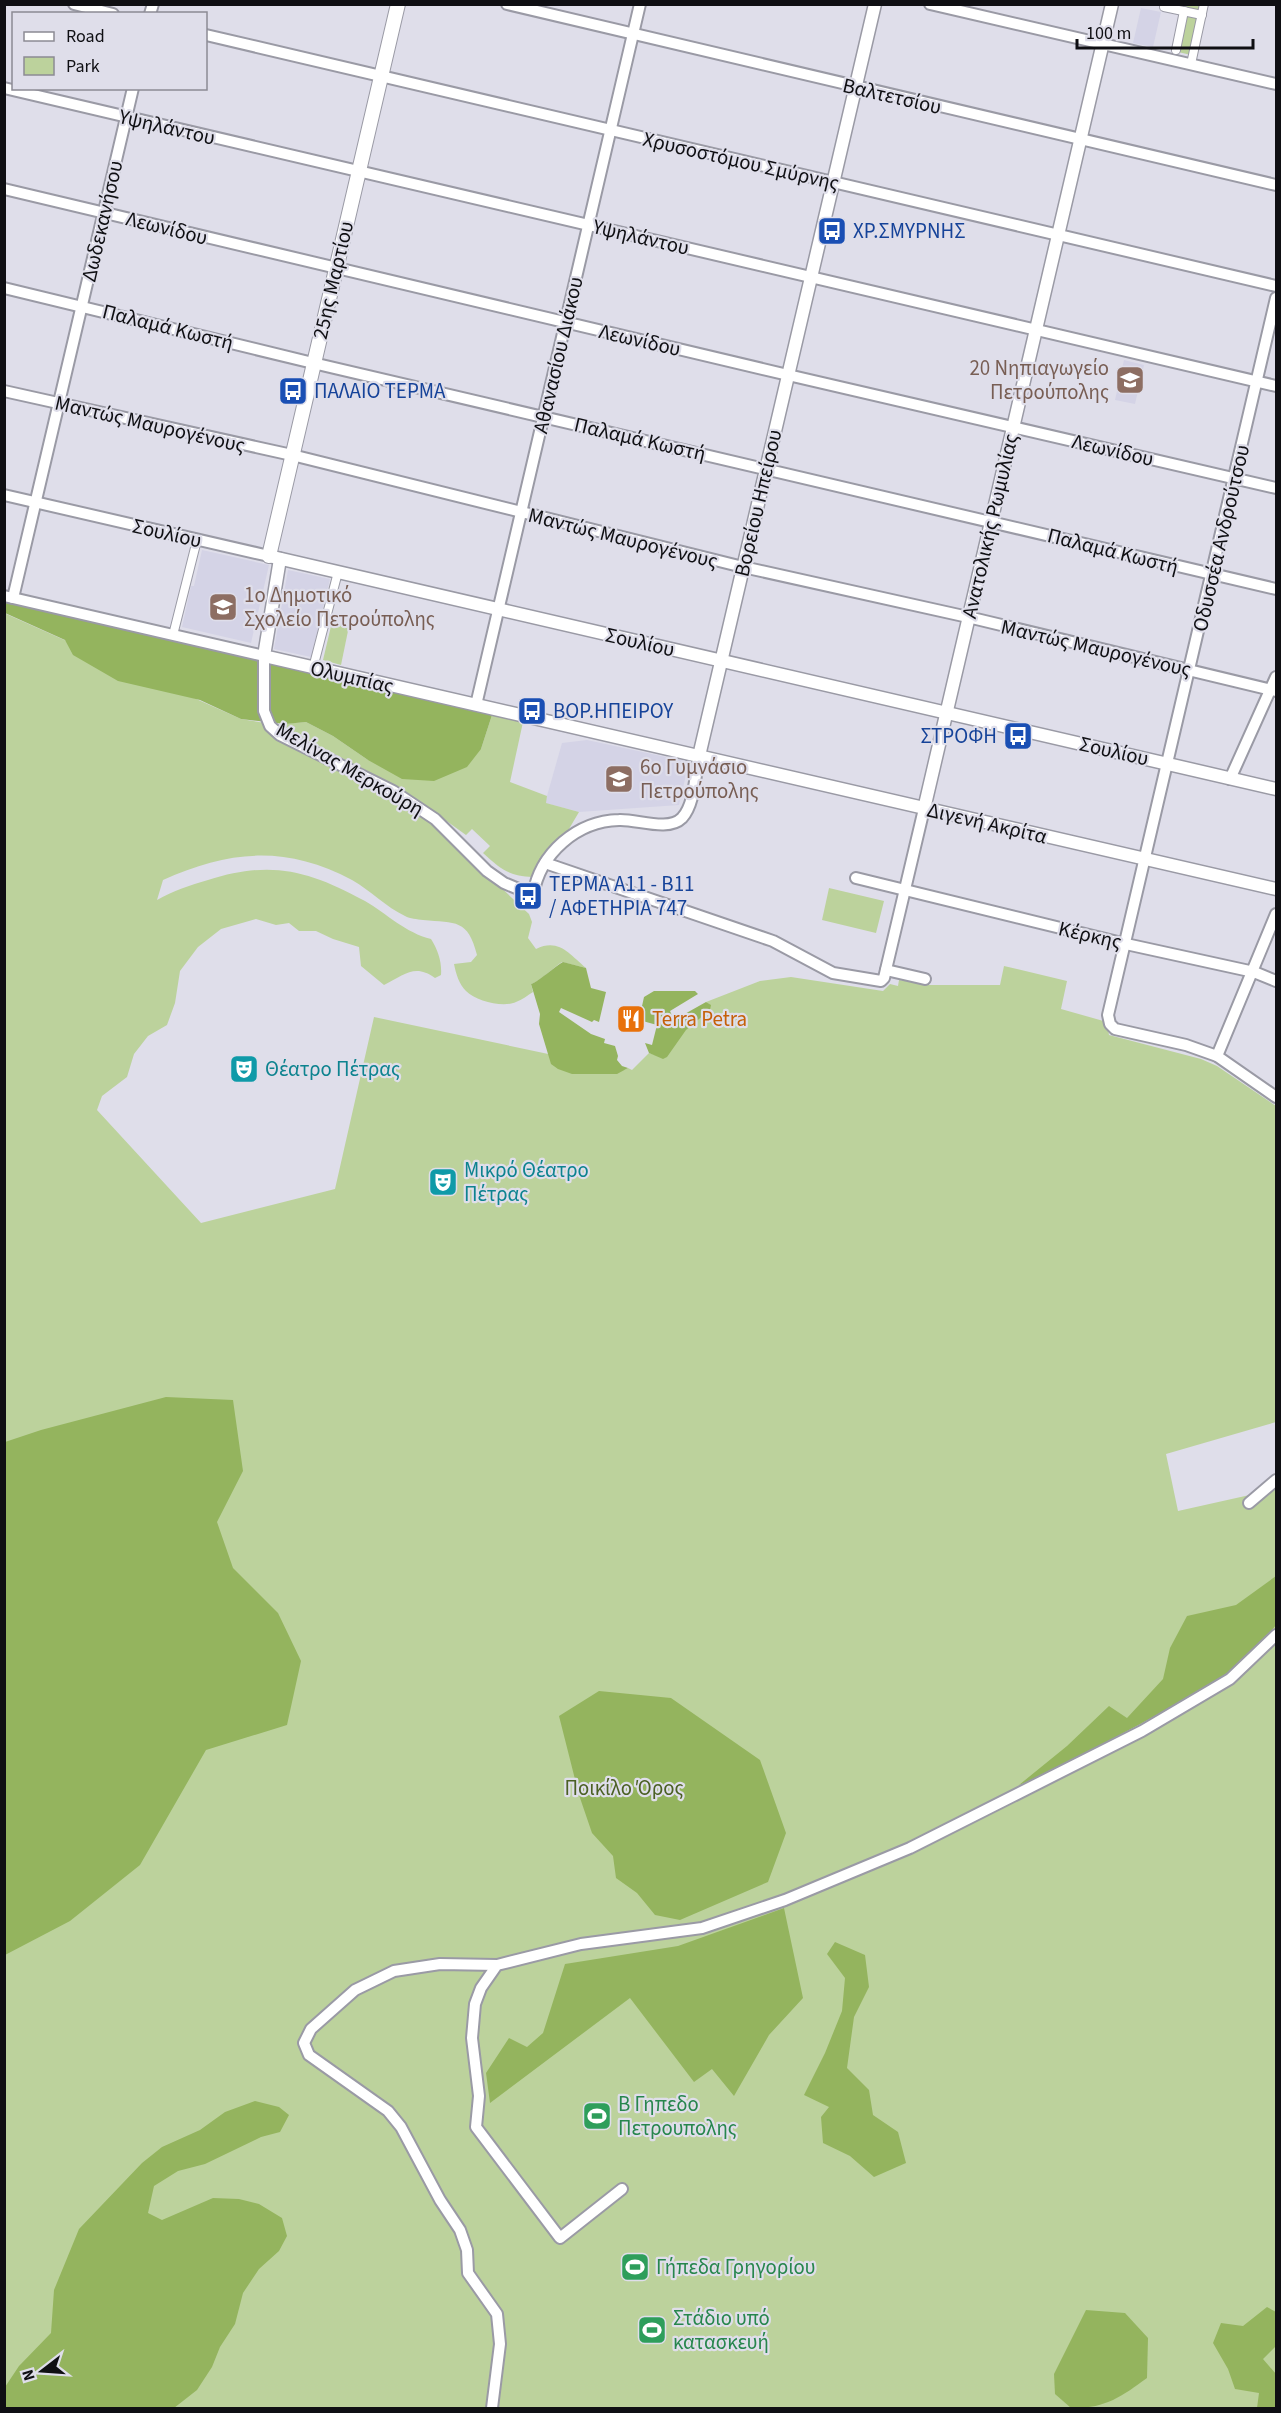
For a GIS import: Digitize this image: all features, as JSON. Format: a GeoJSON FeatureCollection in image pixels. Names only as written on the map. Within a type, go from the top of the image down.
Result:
{"type":"FeatureCollection","features":[{"type":"Feature","properties":{"kind":"main road","name":"25ης Μαρτίου"},"geometry":{"type":"LineString","coordinates":[[275,558],[292,455],[398,4]]}},
{"type":"Feature","properties":{"kind":"street"},"geometry":{"type":"LineString","coordinates":[[74,4],[105,12]]}},
{"type":"Feature","properties":{"kind":"street","name":"Βαλτετσίου"},"geometry":{"type":"LineString","coordinates":[[507,4],[1276,185]]}},
{"type":"Feature","properties":{"kind":"street","name":"Αθανασίου Διάκου"},"geometry":{"type":"LineString","coordinates":[[476,705],[640,4]]}},
{"type":"Feature","properties":{"kind":"street","name":"Βορείου Ηπείρου"},"geometry":{"type":"LineString","coordinates":[[533,895],[536,880],[544,863],[558,846],[571,836],[598,823],[620,820],[666,824],[676,822],[684,815],[690,801],[875,4]]}},
{"type":"Feature","properties":{"kind":"street"},"geometry":{"type":"LineString","coordinates":[[930,4],[1276,84]]}},
{"type":"Feature","properties":{"kind":"street","name":"Ανατολικής Ρωμυλίας"},"geometry":{"type":"LineString","coordinates":[[885,974],[1112,4]]}},
{"type":"Feature","properties":{"kind":"street"},"geometry":{"type":"LineString","coordinates":[[1165,4],[1164,7],[1202,15]]}},
{"type":"Feature","properties":{"kind":"street"},"geometry":{"type":"LineString","coordinates":[[1191,64],[1204,4]]}},
{"type":"Feature","properties":{"kind":"street"},"geometry":{"type":"LineString","coordinates":[[1176,50],[1184,11]]}},
{"type":"Feature","properties":{"kind":"street","name":"Χρυσοστόμου Σμύρνης"},"geometry":{"type":"LineString","coordinates":[[207,35],[1276,286]]}},
{"type":"Feature","properties":{"kind":"street","name":"Υψηλάντου"},"geometry":{"type":"LineString","coordinates":[[12,90],[1276,386]]}},
{"type":"Feature","properties":{"kind":"street","name":"Δωδεκανήσου"},"geometry":{"type":"LineString","coordinates":[[9,597],[36,503],[133,90]]}},
{"type":"Feature","properties":{"kind":"street","name":"Λεωνίδου"},"geometry":{"type":"LineString","coordinates":[[4,189],[1276,488]]}},
{"type":"Feature","properties":{"kind":"street","name":"Παλαμά Κωστή"},"geometry":{"type":"LineString","coordinates":[[4,288],[313,363],[1276,589]]}},
{"type":"Feature","properties":{"kind":"street","name":"Οδυσσέα Ανδρούτσου"},"geometry":{"type":"LineString","coordinates":[[1217,1056],[1186,1045],[1115,1029],[1110,1024],[1108,1015],[1191,670],[1276,298]]}},
{"type":"Feature","properties":{"kind":"street","name":"Μαντώς Μαυρογένους"},"geometry":{"type":"LineString","coordinates":[[4,391],[292,455],[521,514],[743,567],[969,617],[1274,691]]}},
{"type":"Feature","properties":{"kind":"street","name":"Σουλίου"},"geometry":{"type":"LineString","coordinates":[[4,495],[1276,789]]}},
{"type":"Feature","properties":{"kind":"street"},"geometry":{"type":"LineString","coordinates":[[173,635],[197,540]]}},
{"type":"Feature","properties":{"kind":"street","name":"Μελίνας Μερκούρη"},"geometry":{"type":"LineString","coordinates":[[275,558],[264,656],[264,711],[275,731],[314,753],[372,779],[426,813],[488,872],[504,883],[533,895]]}},
{"type":"Feature","properties":{"kind":"street"},"geometry":{"type":"LineString","coordinates":[[314,668],[338,572]]}},
{"type":"Feature","properties":{"kind":"street","name":"Ολυμπίας"},"geometry":{"type":"LineString","coordinates":[[9,597],[699,756]]}},
{"type":"Feature","properties":{"kind":"street"},"geometry":{"type":"LineString","coordinates":[[1230,779],[1274,691],[1276,677]]}},
{"type":"Feature","properties":{"kind":"street","name":"Διγενή Ακρίτα"},"geometry":{"type":"LineString","coordinates":[[699,756],[1276,889]]}},
{"type":"Feature","properties":{"kind":"street"},"geometry":{"type":"LineString","coordinates":[[544,863],[773,941],[833,973],[878,981],[885,974],[925,979]]}},
{"type":"Feature","properties":{"kind":"street","name":"Κέρκης"},"geometry":{"type":"LineString","coordinates":[[856,878],[1126,944],[1254,972],[1276,981]]}},
{"type":"Feature","properties":{"kind":"street"},"geometry":{"type":"LineString","coordinates":[[1276,914],[1254,972],[1217,1056],[1276,1097]]}},
{"type":"Feature","properties":{"kind":"street"},"geometry":{"type":"LineString","coordinates":[[1249,1503],[1276,1480]]}},
{"type":"Feature","properties":{"kind":"street"},"geometry":{"type":"LineString","coordinates":[[492,2409],[500,2344],[497,2314],[468,2273],[467,2250],[460,2230],[440,2200],[401,2127],[388,2110],[309,2055],[304,2043],[311,2029],[355,1990],[394,1971],[440,1964],[497,1965],[581,1944],[702,1928],[785,1900],[910,1848],[1142,1731],[1230,1679],[1276,1635]]}},
{"type":"Feature","properties":{"kind":"street"},"geometry":{"type":"LineString","coordinates":[[497,1965],[482,1988],[474,2012],[472,2038],[478,2096],[476,2127],[560,2238],[622,2189]]}},
{"type":"Feature","properties":{"kind":"shaded area"},"geometry":{"type":"Polygon","coordinates":[[[1141,8],[1161,12],[1153,47],[1133,43],[1141,8]]]}},
{"type":"Feature","properties":{"kind":"shaded area","name":"20 Νηπιαγωγείο Πετρούπολης"},"geometry":{"type":"Polygon","coordinates":[[[1124,360],[1144,365],[1135,404],[1115,400],[1124,360]]]}},
{"type":"Feature","properties":{"kind":"shaded area","name":"1ο Δημοτικό Σχολείο Πετρούπολης"},"geometry":{"type":"Polygon","coordinates":[[[202,550],[269,565],[251,643],[182,627],[202,550]]]}},
{"type":"Feature","properties":{"kind":"shaded area"},"geometry":{"type":"Polygon","coordinates":[[[288,570],[330,579],[311,657],[274,649],[288,570]]]}},
{"type":"Feature","properties":{"kind":"shaded area","name":"6ο Γυμνάσιο Πετρούπολης"},"geometry":{"type":"Polygon","coordinates":[[[587,740],[689,762],[679,805],[579,812],[545,803],[562,743],[587,740]]]}},
{"type":"Feature","properties":{"kind":"green space"},"geometry":{"type":"Polygon","coordinates":[[[1164,5],[1202,5],[1191,55],[1174,51],[1183,13],[1164,5]]]}},
{"type":"Feature","properties":{"kind":"green space"},"geometry":{"type":"Polygon","coordinates":[[[5,602],[492,715],[481,749],[467,767],[434,781],[402,779],[306,722],[285,724],[241,719],[200,700],[118,681],[73,655],[65,640],[5,613],[5,602]]]}},
{"type":"Feature","properties":{"kind":"green space","name":"Ποικίλο Όρος"},"geometry":{"type":"Polygon","coordinates":[[[4,613],[241,719],[265,723],[278,740],[369,785],[437,827],[529,914],[532,922],[528,938],[536,949],[551,945],[557,946],[586,968],[562,962],[531,984],[533,992],[520,1000],[511,1004],[490,1002],[470,995],[461,985],[457,975],[454,964],[471,962],[477,955],[465,929],[452,923],[407,917],[352,880],[328,869],[304,861],[258,856],[211,862],[163,880],[157,900],[195,884],[251,870],[289,871],[307,875],[344,890],[405,928],[431,939],[438,952],[441,965],[441,975],[435,978],[421,971],[415,971],[384,985],[361,966],[359,947],[316,931],[299,931],[289,923],[276,925],[256,919],[221,929],[198,947],[180,971],[175,1003],[167,1025],[148,1036],[134,1054],[127,1077],[102,1096],[97,1110],[201,1223],[335,1189],[374,1017],[632,1070],[649,1053],[655,1055],[710,1010],[710,1005],[706,1002],[760,981],[791,977],[883,991],[890,984],[898,986],[899,980],[930,985],[1000,985],[1004,966],[1067,981],[1061,1009],[1107,1022],[1109,1035],[1201,1059],[1217,1066],[1276,1106],[1276,1422],[1166,1454],[1178,1511],[1276,1489],[1276,2408],[5,2408],[4,613]]]}},
{"type":"Feature","properties":{"kind":"green space"},"geometry":{"type":"Polygon","coordinates":[[[332,622],[349,626],[341,665],[323,660],[332,622]]]}},
{"type":"Feature","properties":{"kind":"green space"},"geometry":{"type":"Polygon","coordinates":[[[492,715],[523,722],[510,782],[547,796],[546,803],[579,812],[566,834],[533,877],[505,871],[483,853],[490,846],[472,829],[466,835],[402,789],[280,724],[306,722],[333,736],[368,760],[481,749],[492,715]]]}},
{"type":"Feature","properties":{"kind":"green space"},"geometry":{"type":"Polygon","coordinates":[[[829,888],[884,901],[876,933],[822,920],[829,888]]]}},
{"type":"Feature","properties":{"kind":"green space"},"geometry":{"type":"Polygon","coordinates":[[[563,962],[586,968],[591,988],[606,992],[599,1022],[594,1020],[592,1022],[561,1008],[559,1012],[591,1034],[605,1039],[604,1043],[615,1046],[617,1060],[622,1066],[628,1068],[617,1074],[572,1074],[551,1064],[539,1024],[540,1014],[531,984],[563,962]]]}},
{"type":"Feature","properties":{"kind":"green space"},"geometry":{"type":"Polygon","coordinates":[[[654,991],[695,991],[698,994],[670,1011],[674,1020],[706,1002],[711,1005],[710,1010],[686,1030],[667,1057],[663,1059],[649,1053],[645,1043],[652,1045],[657,1025],[639,1020],[644,997],[654,991]]]}},
{"type":"Feature","properties":{"kind":"green space"},"geometry":{"type":"Polygon","coordinates":[[[166,1397],[233,1400],[243,1471],[217,1522],[233,1568],[278,1613],[301,1661],[287,1725],[206,1750],[140,1865],[70,1921],[5,1955],[5,1442],[41,1430],[166,1397]]]}},
{"type":"Feature","properties":{"kind":"green space"},"geometry":{"type":"Polygon","coordinates":[[[1276,1576],[1276,1625],[1256,1649],[1224,1679],[1045,1775],[1019,1785],[1067,1746],[1109,1706],[1127,1718],[1163,1679],[1170,1648],[1187,1616],[1236,1605],[1276,1576]]]}},
{"type":"Feature","properties":{"kind":"green space"},"geometry":{"type":"Polygon","coordinates":[[[599,1691],[671,1698],[760,1760],[786,1833],[768,1882],[680,1920],[655,1915],[637,1893],[616,1878],[613,1856],[592,1833],[579,1795],[559,1716],[599,1691]]]}},
{"type":"Feature","properties":{"kind":"green space"},"geometry":{"type":"Polygon","coordinates":[[[784,1908],[803,1998],[769,2035],[734,2096],[712,2069],[694,2082],[630,1998],[490,2103],[486,2073],[509,2038],[527,2047],[543,2033],[565,1964],[678,1946],[784,1908]]]}},
{"type":"Feature","properties":{"kind":"green space"},"geometry":{"type":"Polygon","coordinates":[[[835,1942],[865,1955],[869,1987],[854,2017],[847,2068],[869,2090],[873,2115],[898,2132],[906,2163],[874,2177],[850,2156],[823,2143],[821,2117],[829,2107],[804,2095],[825,2053],[842,2011],[845,1978],[827,1954],[835,1942]]]}},
{"type":"Feature","properties":{"kind":"green space"},"geometry":{"type":"Polygon","coordinates":[[[255,2101],[279,2107],[289,2115],[280,2132],[261,2137],[205,2164],[178,2171],[154,2186],[148,2213],[162,2220],[213,2198],[239,2199],[259,2204],[282,2218],[287,2236],[279,2251],[259,2269],[243,2293],[235,2324],[197,2390],[174,2408],[5,2408],[5,2387],[19,2366],[51,2333],[54,2290],[79,2229],[142,2163],[162,2147],[200,2130],[225,2112],[255,2101]]]}},
{"type":"Feature","properties":{"kind":"green space"},"geometry":{"type":"Polygon","coordinates":[[[1267,2307],[1276,2312],[1276,2346],[1263,2359],[1276,2374],[1276,2408],[1257,2408],[1259,2393],[1235,2389],[1228,2369],[1213,2343],[1221,2323],[1243,2326],[1267,2307]]]}},
{"type":"Feature","properties":{"kind":"green space"},"geometry":{"type":"Polygon","coordinates":[[[1086,2310],[1125,2313],[1148,2338],[1147,2378],[1129,2391],[1103,2404],[1071,2408],[1055,2394],[1054,2374],[1086,2310]]]}},
{"type":"Feature","properties":{"kind":"place","name":"ΧΡ.ΣΜΥΡΝΗΣ"},"geometry":{"type":"Point","coordinates":[832,231]}},
{"type":"Feature","properties":{"kind":"place","name":"20 Νηπιαγωγείο Πετρούπολης"},"geometry":{"type":"Point","coordinates":[1130,380]}},
{"type":"Feature","properties":{"kind":"place","name":"ΠΑΛΑΙΟ ΤΕΡΜΑ"},"geometry":{"type":"Point","coordinates":[293,391]}},
{"type":"Feature","properties":{"kind":"place","name":"1ο Δημοτικό Σχολείο Πετρούπολης"},"geometry":{"type":"Point","coordinates":[223,607]}},
{"type":"Feature","properties":{"kind":"place","name":"ΒΟΡ.ΗΠΕΙΡΟΥ"},"geometry":{"type":"Point","coordinates":[532,711]}},
{"type":"Feature","properties":{"kind":"place","name":"ΣΤΡΟΦΗ"},"geometry":{"type":"Point","coordinates":[1018,736]}},
{"type":"Feature","properties":{"kind":"place","name":"6ο Γυμνάσιο Πετρούπολης"},"geometry":{"type":"Point","coordinates":[619,779]}},
{"type":"Feature","properties":{"kind":"place","name":"ΤΕΡΜΑ Α11 - Β11 / ΑΦΕΤΗΡΙΑ 747"},"geometry":{"type":"Point","coordinates":[528,896]}},
{"type":"Feature","properties":{"kind":"place","name":"Terra Petra"},"geometry":{"type":"Point","coordinates":[631,1019]}},
{"type":"Feature","properties":{"kind":"place","name":"Θέατρο Πέτρας"},"geometry":{"type":"Point","coordinates":[244,1069]}},
{"type":"Feature","properties":{"kind":"place","name":"Μικρό Θέατρο Πέτρας"},"geometry":{"type":"Point","coordinates":[443,1182]}},
{"type":"Feature","properties":{"kind":"place","name":"Β Γηπεδο Πετρουπολης"},"geometry":{"type":"Point","coordinates":[597,2116]}},
{"type":"Feature","properties":{"kind":"place","name":"Γήπεδα Γρηγορίου"},"geometry":{"type":"Point","coordinates":[635,2267]}},
{"type":"Feature","properties":{"kind":"place","name":"Στάδιο υπό κατασκευή"},"geometry":{"type":"Point","coordinates":[652,2330]}}]}
